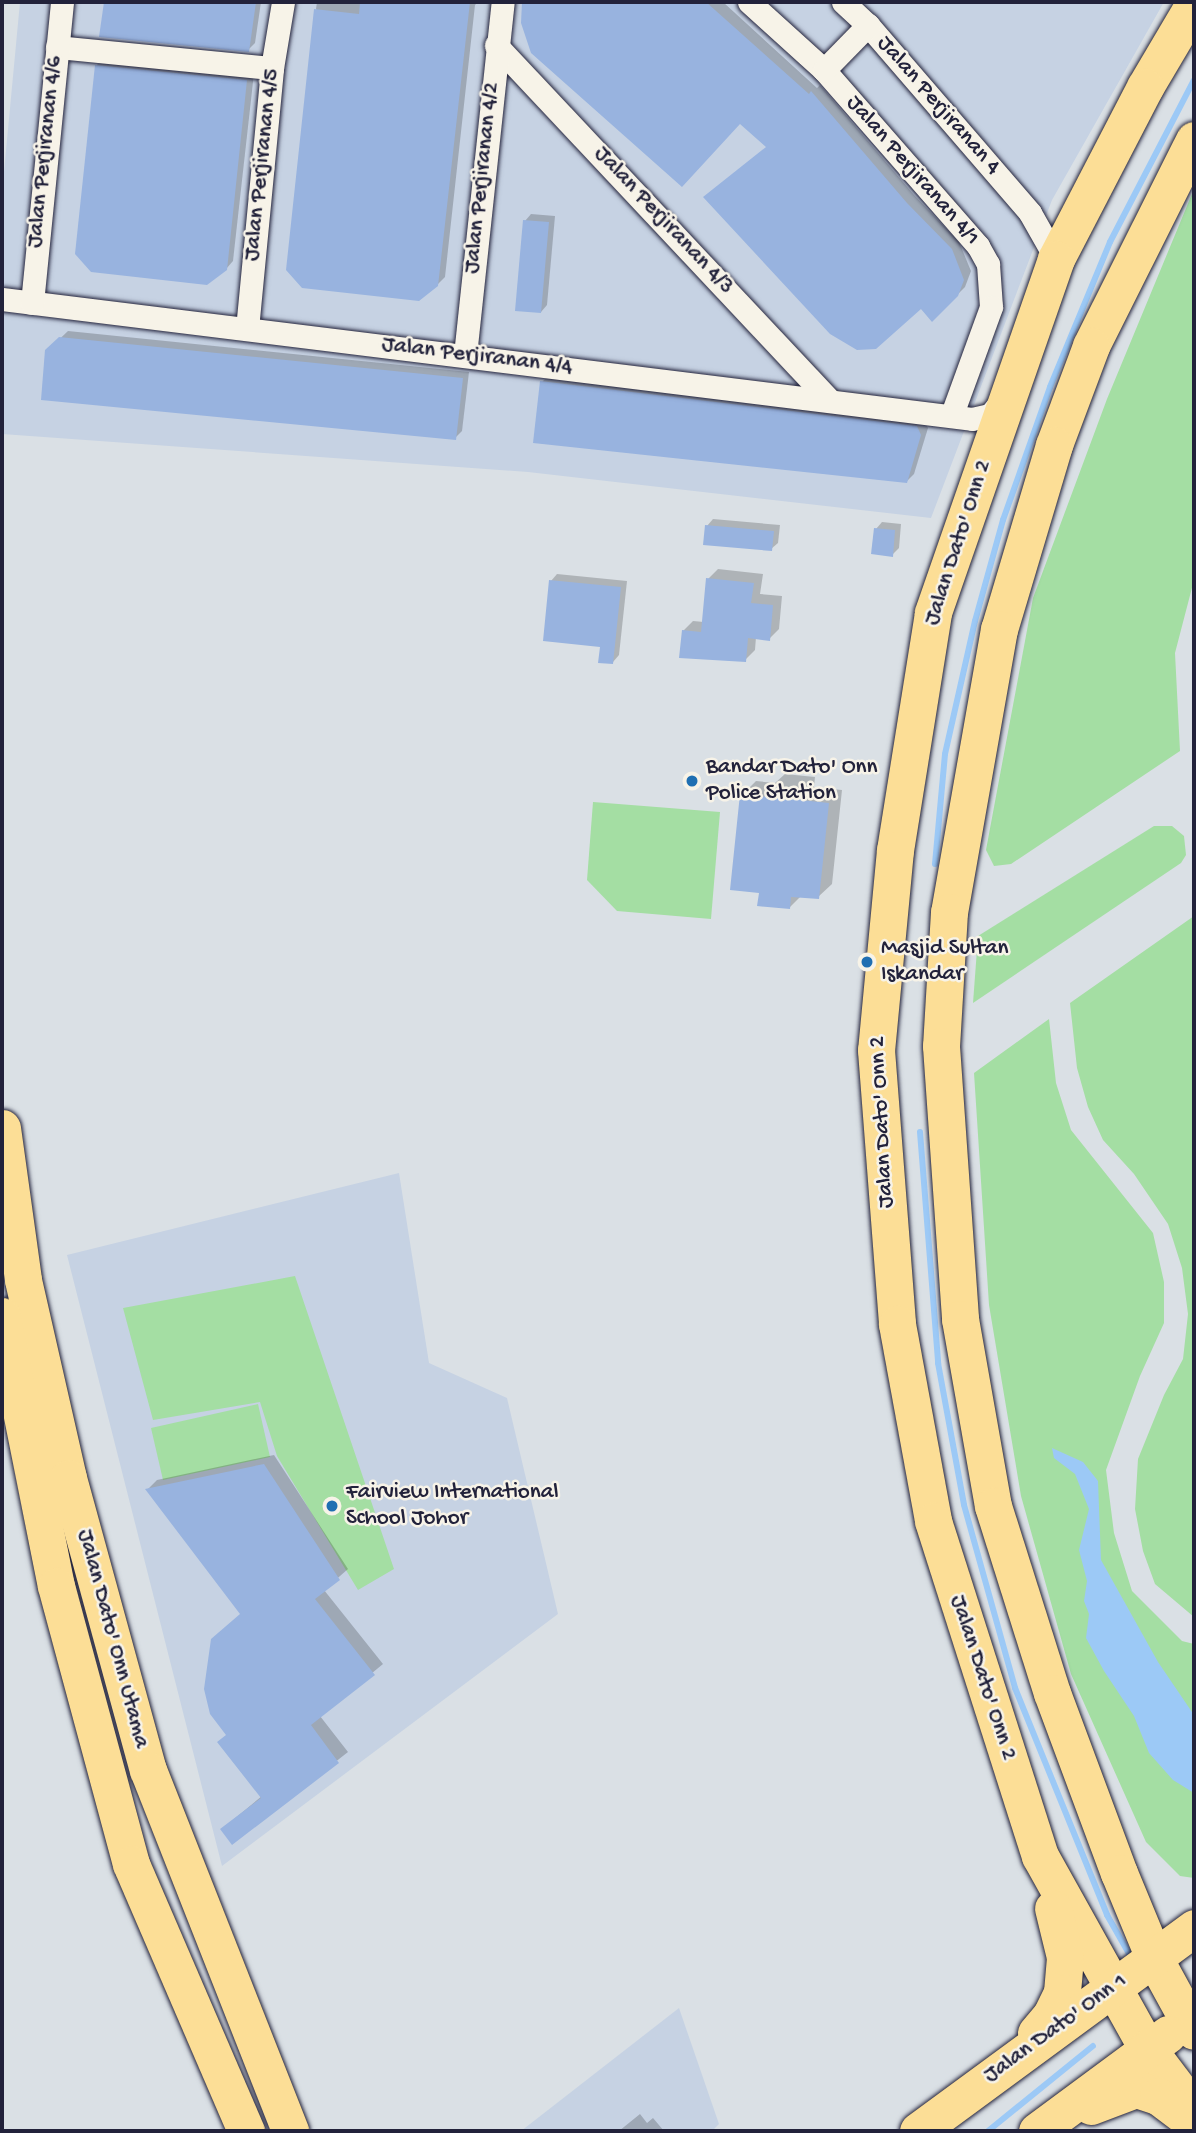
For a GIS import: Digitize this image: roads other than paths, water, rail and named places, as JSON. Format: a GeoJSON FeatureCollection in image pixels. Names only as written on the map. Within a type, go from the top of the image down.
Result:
{"type":"FeatureCollection","features":[{"type":"Feature","properties":{"kind":"main road","name":"Jalan Dato' Onn 2"},"geometry":{"type":"LineString","coordinates":[[1194,4],[1145,87],[1064,244],[1008,390],[933,613],[895,850],[876,1050],[897,1324],[933,1521],[1040,1856],[1147,2048],[1194,2110]]}},
{"type":"Feature","properties":{"kind":"main road"},"geometry":{"type":"LineString","coordinates":[[1039,2131],[1147,2048],[1192,2023],[1154,1958],[1119,1873],[1052,1693],[993,1506],[960,1320],[941,1046],[954,874],[999,629],[1054,445],[1091,346],[1194,140]]}},
{"type":"Feature","properties":{"kind":"main road","name":"Jalan Dato' Onn Utama"},"geometry":{"type":"LineString","coordinates":[[2,1128],[23,1280],[68,1478],[148,1770],[290,2131]]}},
{"type":"Feature","properties":{"kind":"main road","name":"Jalan Dato' Onn Utama"},"geometry":{"type":"LineString","coordinates":[[2,1316],[56,1586],[131,1864],[246,2131]]}},
{"type":"Feature","properties":{"kind":"main road"},"geometry":{"type":"LineString","coordinates":[[110,1783],[148,1770]]}},
{"type":"Feature","properties":{"kind":"main road"},"geometry":{"type":"LineString","coordinates":[[1016,2057],[1051,2015],[1062,1992],[1065,1957],[1040,1856]]}},
{"type":"Feature","properties":{"kind":"main road"},"geometry":{"type":"LineString","coordinates":[[1119,1873],[1142,1900],[1160,1912],[1194,1915]]}},
{"type":"Feature","properties":{"kind":"main road","name":"Jalan Dato' Onn 1"},"geometry":{"type":"LineString","coordinates":[[918,2131],[1194,1928]]}},
{"type":"Feature","properties":{"kind":"main road"},"geometry":{"type":"LineString","coordinates":[[1039,2131],[1116,2094],[1136,2088],[1158,2096],[1194,2124]]}},
{"type":"Feature","properties":{"kind":"street","name":"Jalan Perjiranan 4/6"},"geometry":{"type":"LineString","coordinates":[[32,303],[62,2]]}},
{"type":"Feature","properties":{"kind":"street","name":"Jalan Perjiranan 4/5"},"geometry":{"type":"LineString","coordinates":[[247,329],[272,68],[283,2]]}},
{"type":"Feature","properties":{"kind":"street","name":"Jalan Perjiranan 4/2"},"geometry":{"type":"LineString","coordinates":[[465,355],[496,45],[503,2]]}},
{"type":"Feature","properties":{"kind":"street","name":"Jalan Perjiranan 4/1"},"geometry":{"type":"LineString","coordinates":[[749,2],[824,70],[978,246],[988,264],[991,307],[952,414]]}},
{"type":"Feature","properties":{"kind":"street","name":"Jalan Perjiranan 4"},"geometry":{"type":"LineString","coordinates":[[843,2],[868,25],[1030,214],[1064,244]]}},
{"type":"Feature","properties":{"kind":"street"},"geometry":{"type":"LineString","coordinates":[[824,70],[868,25]]}},
{"type":"Feature","properties":{"kind":"street","name":"Jalan Perjiranan 4/3"},"geometry":{"type":"LineString","coordinates":[[496,45],[829,399]]}},
{"type":"Feature","properties":{"kind":"street"},"geometry":{"type":"LineString","coordinates":[[57,47],[272,68]]}},
{"type":"Feature","properties":{"kind":"street"},"geometry":{"type":"LineString","coordinates":[[1030,214],[1064,244]]}},
{"type":"Feature","properties":{"kind":"street","name":"Jalan Perjiranan 4/4"},"geometry":{"type":"LineString","coordinates":[[2,299],[983,418],[997,408],[1008,390]]}},
{"type":"Feature","properties":{"kind":"street"},"geometry":{"type":"LineString","coordinates":[[952,414],[978,435],[985,462]]}},
{"type":"Feature","properties":{"kind":"water"},"geometry":{"type":"Polygon","coordinates":[[[1052,1448],[1083,1462],[1098,1481],[1101,1560],[1158,1662],[1194,1715],[1194,1793],[1173,1780],[1149,1753],[1134,1716],[1086,1638],[1089,1614],[1084,1601],[1087,1581],[1079,1550],[1089,1509],[1075,1474],[1054,1458],[1052,1448]]]}},
{"type":"Feature","properties":{"kind":"waterway"},"geometry":{"type":"LineString","coordinates":[[935,864],[945,754],[975,621],[1003,520],[1050,387],[1110,242],[1194,80]]}},
{"type":"Feature","properties":{"kind":"waterway"},"geometry":{"type":"LineString","coordinates":[[920,1132],[938,1363],[964,1505],[1015,1688],[1107,1915],[1132,1959]]}},
{"type":"Feature","properties":{"kind":"waterway"},"geometry":{"type":"LineString","coordinates":[[988,2131],[1093,2046]]}},
{"type":"Feature","properties":{"kind":"place","name":"Bandar Dato' Onn Police Station"},"geometry":{"type":"Point","coordinates":[692,781]}},
{"type":"Feature","properties":{"kind":"place","name":"Masjid Sultan Iskandar"},"geometry":{"type":"Point","coordinates":[867,962]}},
{"type":"Feature","properties":{"kind":"place","name":"Fairview International School Johor"},"geometry":{"type":"Point","coordinates":[332,1506]}}]}
